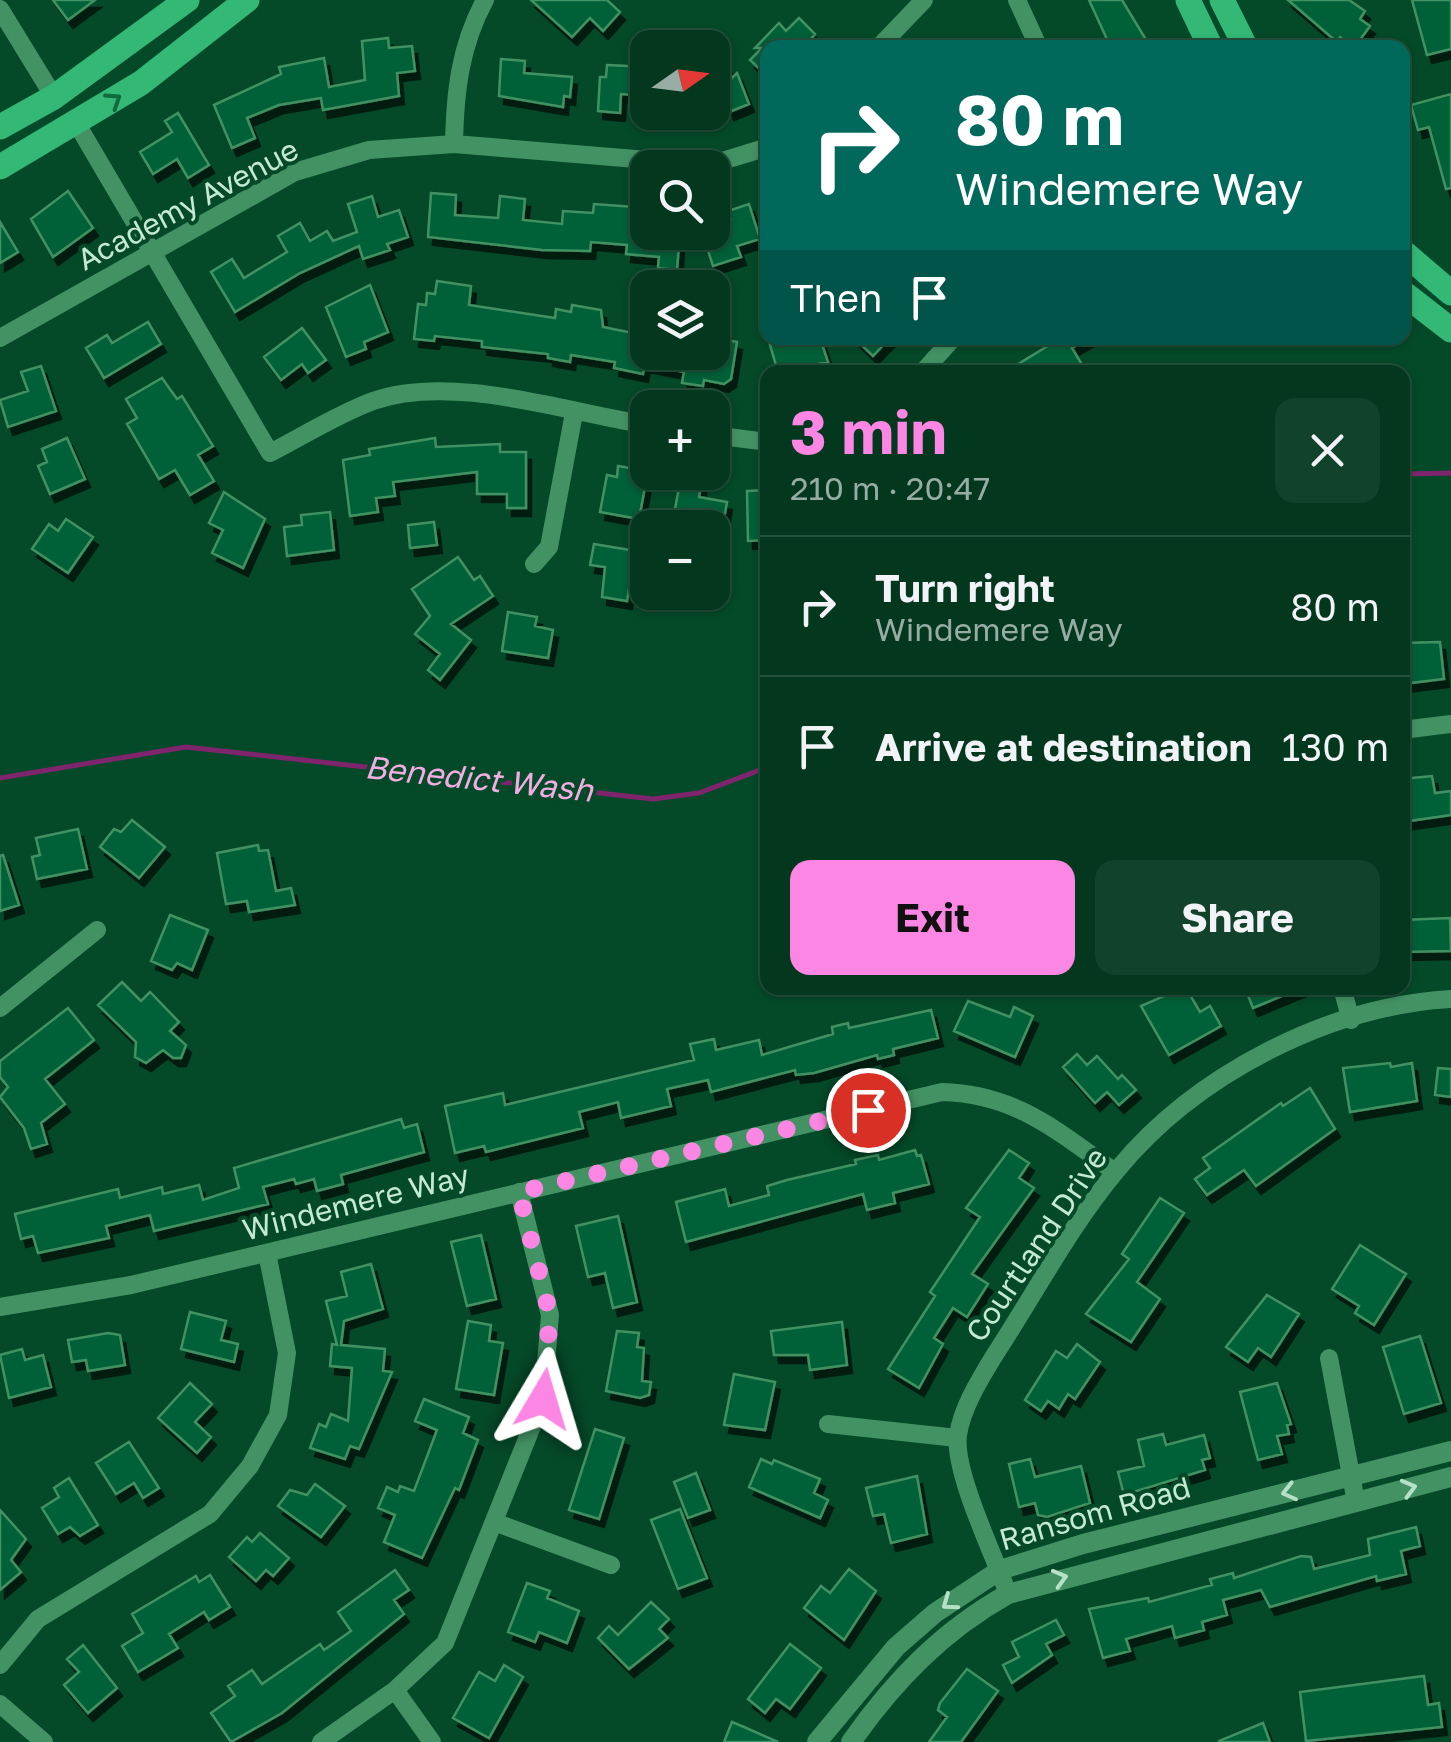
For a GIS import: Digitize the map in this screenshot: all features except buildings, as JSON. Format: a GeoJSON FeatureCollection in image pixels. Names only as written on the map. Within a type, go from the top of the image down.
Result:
{"type":"FeatureCollection","features":[{"type":"Feature","properties":{"kind":"main road"},"geometry":{"type":"LineString","coordinates":[[0,127],[54,97],[188,0]]}},
{"type":"Feature","properties":{"kind":"main road"},"geometry":{"type":"LineString","coordinates":[[0,167],[141,83],[247,0]]}},
{"type":"Feature","properties":{"kind":"main road"},"geometry":{"type":"LineString","coordinates":[[1188,0],[1207,40]]}},
{"type":"Feature","properties":{"kind":"main road"},"geometry":{"type":"LineString","coordinates":[[1222,0],[1242,40]]}},
{"type":"Feature","properties":{"kind":"main road"},"geometry":{"type":"LineString","coordinates":[[1410,259],[1451,293]]}},
{"type":"Feature","properties":{"kind":"main road"},"geometry":{"type":"LineString","coordinates":[[1410,298],[1451,330]]}},
{"type":"Feature","properties":{"kind":"street"},"geometry":{"type":"LineString","coordinates":[[454,144],[456,91],[468,32],[485,0]]}},
{"type":"Feature","properties":{"kind":"street"},"geometry":{"type":"LineString","coordinates":[[886,40],[924,0]]}},
{"type":"Feature","properties":{"kind":"street"},"geometry":{"type":"LineString","coordinates":[[1017,0],[1036,40]]}},
{"type":"Feature","properties":{"kind":"street"},"geometry":{"type":"LineString","coordinates":[[0,9],[54,97]]}},
{"type":"Feature","properties":{"kind":"street"},"geometry":{"type":"LineString","coordinates":[[77,124],[270,453],[374,401],[414,392],[458,389],[630,422]]}},
{"type":"Feature","properties":{"kind":"street","name":"Academy Avenue"},"geometry":{"type":"LineString","coordinates":[[0,338],[294,172],[369,150],[454,144],[709,164],[760,149]]}},
{"type":"Feature","properties":{"kind":"street"},"geometry":{"type":"LineString","coordinates":[[928,365],[947,345]]}},
{"type":"Feature","properties":{"kind":"street"},"geometry":{"type":"LineString","coordinates":[[534,564],[549,547],[574,413]]}},
{"type":"Feature","properties":{"kind":"street"},"geometry":{"type":"LineString","coordinates":[[730,437],[760,441]]}},
{"type":"Feature","properties":{"kind":"street"},"geometry":{"type":"LineString","coordinates":[[1410,729],[1451,724]]}},
{"type":"Feature","properties":{"kind":"street"},"geometry":{"type":"LineString","coordinates":[[0,1008],[97,930]]}},
{"type":"Feature","properties":{"kind":"street"},"geometry":{"type":"LineString","coordinates":[[1344,995],[1351,1020]]}},
{"type":"Feature","properties":{"kind":"street","name":"Courtland Drive"},"geometry":{"type":"LineString","coordinates":[[957,1438],[976,1386],[994,1356],[1115,1172],[1150,1134],[1222,1077],[1278,1046],[1351,1020],[1451,999]]}},
{"type":"Feature","properties":{"kind":"street","name":"Windemere Way"},"geometry":{"type":"LineString","coordinates":[[0,1307],[131,1285],[942,1092],[975,1093],[1008,1102],[1115,1172]]}},
{"type":"Feature","properties":{"kind":"street"},"geometry":{"type":"LineString","coordinates":[[322,1742],[395,1690],[445,1644],[543,1399],[550,1353],[550,1315],[519,1192]]}},
{"type":"Feature","properties":{"kind":"street"},"geometry":{"type":"LineString","coordinates":[[0,1665],[38,1618],[210,1514],[250,1466],[278,1415],[287,1354],[267,1253]]}},
{"type":"Feature","properties":{"kind":"street"},"geometry":{"type":"LineString","coordinates":[[1329,1358],[1356,1502]]}},
{"type":"Feature","properties":{"kind":"street"},"geometry":{"type":"LineString","coordinates":[[828,1424],[957,1438],[973,1509],[1008,1594]]}},
{"type":"Feature","properties":{"kind":"street","name":"Ransom Road"},"geometry":{"type":"LineString","coordinates":[[818,1742],[896,1647],[935,1613],[1000,1570],[1084,1544],[1451,1452]]}},
{"type":"Feature","properties":{"kind":"street","name":"Ransom Road"},"geometry":{"type":"LineString","coordinates":[[852,1742],[912,1666],[947,1634],[1008,1594],[1451,1477]]}},
{"type":"Feature","properties":{"kind":"street"},"geometry":{"type":"LineString","coordinates":[[494,1522],[611,1566]]}},
{"type":"Feature","properties":{"kind":"street"},"geometry":{"type":"LineString","coordinates":[[395,1690],[432,1742]]}},
{"type":"Feature","properties":{"kind":"street"},"geometry":{"type":"LineString","coordinates":[[0,1704],[44,1742]]}},
{"type":"Feature","properties":{"kind":"waterway","name":"Benedict Wash"},"geometry":{"type":"LineString","coordinates":[[1410,474],[1451,473]]}},
{"type":"Feature","properties":{"kind":"waterway","name":"Benedict Wash"},"geometry":{"type":"LineString","coordinates":[[0,778],[186,747],[653,799],[699,793],[760,770]]}},
{"type":"Feature","properties":{"kind":"route"},"geometry":{"type":"LineString","coordinates":[[543,1399],[550,1353],[550,1315],[519,1192],[868,1110]]}}]}
